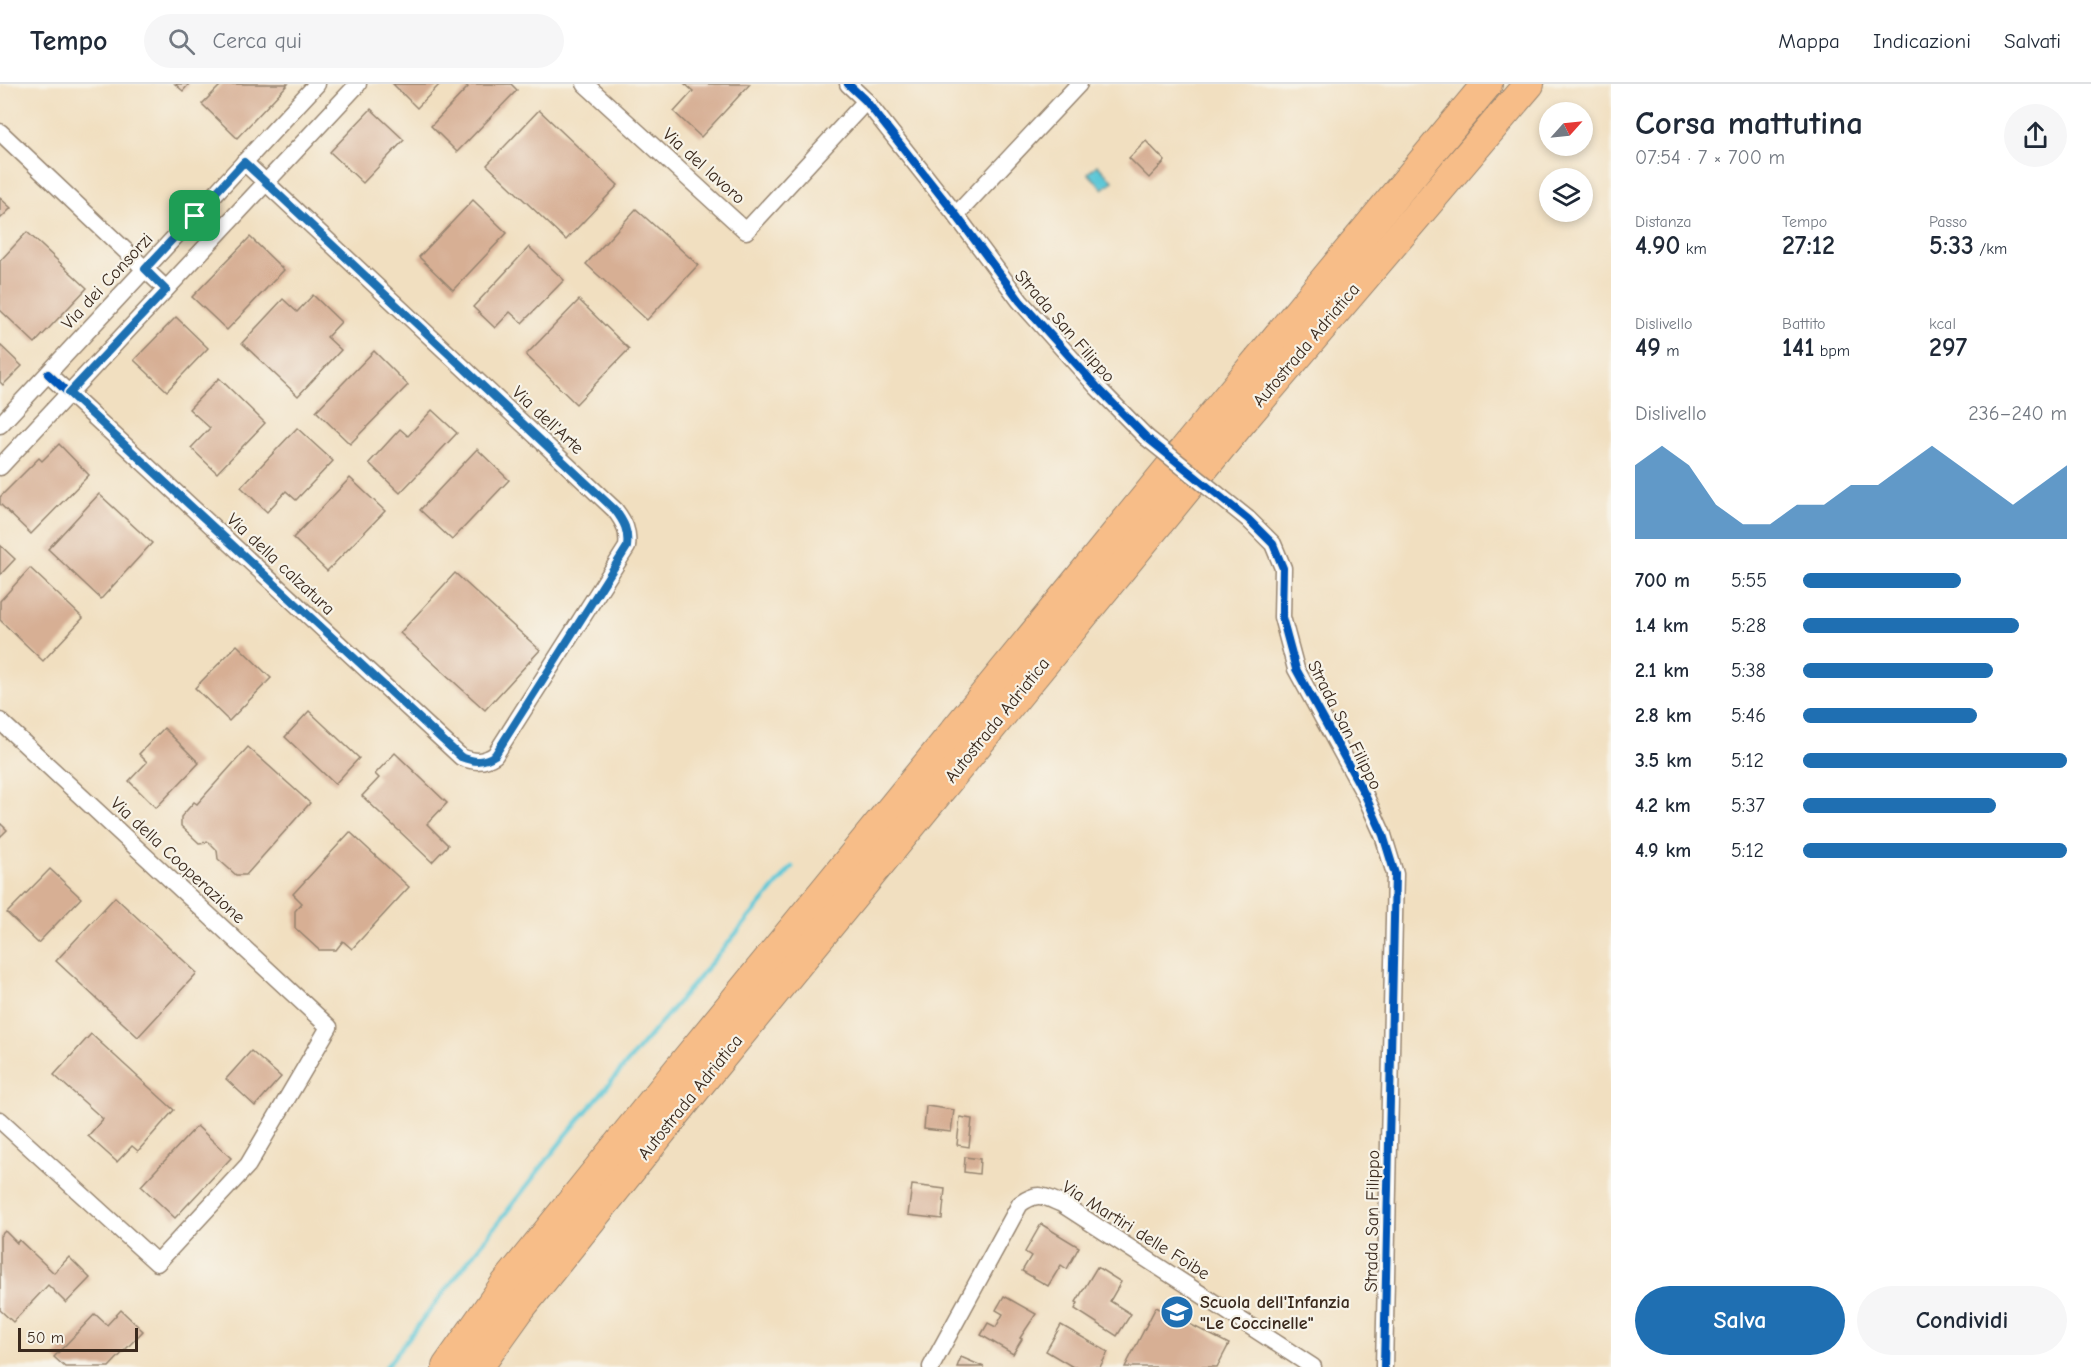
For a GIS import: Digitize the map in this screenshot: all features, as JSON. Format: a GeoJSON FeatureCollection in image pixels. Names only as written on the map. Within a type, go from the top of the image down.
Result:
{"type":"FeatureCollection","features":[{"type":"Feature","properties":{"kind":"highway","name":"Autostrada Adriatica"},"geometry":{"type":"LineString","coordinates":[[447,1367],[505,1285],[684,1063],[1229,395],[1487,84]]}},
{"type":"Feature","properties":{"kind":"highway","name":"Autostrada Adriatica"},"geometry":{"type":"LineString","coordinates":[[478,1367],[521,1307],[709,1073],[1241,422],[1529,84]]}},
{"type":"Feature","properties":{"kind":"street","name":"Via dei Consorzi"},"geometry":{"type":"LineString","coordinates":[[0,425],[317,84]]}},
{"type":"Feature","properties":{"kind":"street"},"geometry":{"type":"LineString","coordinates":[[0,467],[358,84]]}},
{"type":"Feature","properties":{"kind":"street","name":"Via del lavoro"},"geometry":{"type":"LineString","coordinates":[[585,84],[746,231],[866,101]]}},
{"type":"Feature","properties":{"kind":"street","name":"Strada San Filippo"},"geometry":{"type":"LineString","coordinates":[[848,84],[866,101],[956,214],[1020,302],[1097,387],[1146,437],[1248,519],[1273,544],[1283,568],[1282,617],[1296,669],[1365,795],[1383,835],[1395,874],[1384,1367]]}},
{"type":"Feature","properties":{"kind":"street"},"geometry":{"type":"LineString","coordinates":[[956,214],[1079,84]]}},
{"type":"Feature","properties":{"kind":"street"},"geometry":{"type":"LineString","coordinates":[[0,132],[166,290]]}},
{"type":"Feature","properties":{"kind":"street","name":"Via dell'Arte"},"geometry":{"type":"LineString","coordinates":[[244,162],[615,510],[624,522],[629,535],[627,547],[495,755]]}},
{"type":"Feature","properties":{"kind":"street","name":"Via della calzatura"},"geometry":{"type":"LineString","coordinates":[[48,374],[461,757],[479,762],[495,755]]}},
{"type":"Feature","properties":{"kind":"street","name":"Via della Cooperazione"},"geometry":{"type":"LineString","coordinates":[[0,721],[330,1028],[248,1165],[157,1263],[0,1120]]}},
{"type":"Feature","properties":{"kind":"street","name":"Via Martiri delle Foibe"},"geometry":{"type":"LineString","coordinates":[[931,1367],[1020,1204],[1031,1196],[1040,1195],[1062,1204],[1313,1367]]}},
{"type":"Feature","properties":{"kind":"water"},"geometry":{"type":"Polygon","coordinates":[[[1097,165],[1113,181],[1103,189],[1088,173],[1097,165]]]}},
{"type":"Feature","properties":{"kind":"building"},"geometry":{"type":"Polygon","coordinates":[[[175,84],[189,84],[183,91],[175,84]]]}},
{"type":"Feature","properties":{"kind":"building"},"geometry":{"type":"Polygon","coordinates":[[[222,84],[288,84],[237,138],[202,104],[222,84]]]}},
{"type":"Feature","properties":{"kind":"building"},"geometry":{"type":"Polygon","coordinates":[[[393,84],[440,84],[417,108],[393,84]]]}},
{"type":"Feature","properties":{"kind":"building"},"geometry":{"type":"Polygon","coordinates":[[[464,84],[511,84],[517,90],[457,152],[431,126],[468,87],[464,84]]]}},
{"type":"Feature","properties":{"kind":"building"},"geometry":{"type":"Polygon","coordinates":[[[685,84],[750,84],[701,137],[674,112],[693,91],[685,84]]]}},
{"type":"Feature","properties":{"kind":"building"},"geometry":{"type":"Polygon","coordinates":[[[371,109],[404,140],[363,183],[330,152],[371,109]]]}},
{"type":"Feature","properties":{"kind":"building"},"geometry":{"type":"Polygon","coordinates":[[[539,110],[618,185],[566,240],[487,165],[539,110]]]}},
{"type":"Feature","properties":{"kind":"building"},"geometry":{"type":"Polygon","coordinates":[[[1146,141],[1165,161],[1149,178],[1129,158],[1146,141]]]}},
{"type":"Feature","properties":{"kind":"building"},"geometry":{"type":"Polygon","coordinates":[[[0,198],[11,208],[0,219],[0,198]]]}},
{"type":"Feature","properties":{"kind":"building"},"geometry":{"type":"Polygon","coordinates":[[[473,200],[507,233],[453,290],[419,257],[473,200]]]}},
{"type":"Feature","properties":{"kind":"building"},"geometry":{"type":"Polygon","coordinates":[[[636,209],[698,265],[647,320],[586,264],[636,209]]]}},
{"type":"Feature","properties":{"kind":"building"},"geometry":{"type":"Polygon","coordinates":[[[27,232],[87,288],[35,343],[0,310],[0,261],[27,232]]]}},
{"type":"Feature","properties":{"kind":"building"},"geometry":{"type":"Polygon","coordinates":[[[250,237],[284,270],[227,330],[192,297],[250,237]]]}},
{"type":"Feature","properties":{"kind":"building"},"geometry":{"type":"Polygon","coordinates":[[[529,247],[564,280],[522,323],[510,312],[495,328],[473,307],[529,247]]]}},
{"type":"Feature","properties":{"kind":"building"},"geometry":{"type":"Polygon","coordinates":[[[313,295],[341,322],[327,337],[341,350],[298,396],[242,343],[283,299],[297,312],[313,295]]]}},
{"type":"Feature","properties":{"kind":"building"},"geometry":{"type":"Polygon","coordinates":[[[579,300],[629,349],[576,404],[526,355],[579,300]]]}},
{"type":"Feature","properties":{"kind":"building"},"geometry":{"type":"Polygon","coordinates":[[[176,317],[208,348],[167,391],[134,360],[176,317]]]}},
{"type":"Feature","properties":{"kind":"building"},"geometry":{"type":"Polygon","coordinates":[[[0,345],[22,366],[3,385],[0,382],[0,345]]]}},
{"type":"Feature","properties":{"kind":"building"},"geometry":{"type":"Polygon","coordinates":[[[374,351],[408,385],[350,444],[316,411],[374,351]]]}},
{"type":"Feature","properties":{"kind":"building"},"geometry":{"type":"Polygon","coordinates":[[[219,378],[265,423],[217,473],[191,448],[210,428],[189,409],[219,378]]]}},
{"type":"Feature","properties":{"kind":"building"},"geometry":{"type":"Polygon","coordinates":[[[432,410],[457,433],[400,493],[369,463],[400,429],[408,436],[432,410]]]}},
{"type":"Feature","properties":{"kind":"building"},"geometry":{"type":"Polygon","coordinates":[[[297,428],[333,461],[296,500],[286,491],[267,512],[241,487],[297,428]]]}},
{"type":"Feature","properties":{"kind":"building"},"geometry":{"type":"Polygon","coordinates":[[[59,444],[89,475],[31,534],[0,504],[0,497],[39,458],[42,461],[59,444]]]}},
{"type":"Feature","properties":{"kind":"building"},"geometry":{"type":"Polygon","coordinates":[[[477,449],[509,480],[452,540],[420,510],[477,449]]]}},
{"type":"Feature","properties":{"kind":"building"},"geometry":{"type":"Polygon","coordinates":[[[350,478],[385,511],[327,571],[293,538],[350,478]]]}},
{"type":"Feature","properties":{"kind":"building"},"geometry":{"type":"Polygon","coordinates":[[[99,494],[152,543],[101,599],[48,549],[99,494]]]}},
{"type":"Feature","properties":{"kind":"building"},"geometry":{"type":"Polygon","coordinates":[[[0,545],[15,559],[0,575],[0,545]]]}},
{"type":"Feature","properties":{"kind":"building"},"geometry":{"type":"Polygon","coordinates":[[[30,568],[83,618],[43,661],[0,620],[0,601],[30,568]]]}},
{"type":"Feature","properties":{"kind":"building"},"geometry":{"type":"Polygon","coordinates":[[[455,573],[540,650],[485,710],[400,633],[455,573]]]}},
{"type":"Feature","properties":{"kind":"building"},"geometry":{"type":"Polygon","coordinates":[[[237,645],[271,678],[229,721],[195,688],[237,645]]]}},
{"type":"Feature","properties":{"kind":"building"},"geometry":{"type":"Polygon","coordinates":[[[309,711],[359,758],[335,784],[285,737],[309,711]]]}},
{"type":"Feature","properties":{"kind":"building"},"geometry":{"type":"Polygon","coordinates":[[[164,728],[199,763],[156,808],[129,781],[147,762],[139,754],[164,728]]]}},
{"type":"Feature","properties":{"kind":"building"},"geometry":{"type":"Polygon","coordinates":[[[248,747],[310,803],[246,875],[236,875],[218,859],[217,850],[209,842],[199,843],[181,826],[181,817],[194,802],[197,804],[248,747]]]}},
{"type":"Feature","properties":{"kind":"building"},"geometry":{"type":"Polygon","coordinates":[[[395,753],[447,803],[427,824],[448,845],[432,862],[362,796],[379,778],[375,774],[395,753]]]}},
{"type":"Feature","properties":{"kind":"building"},"geometry":{"type":"Polygon","coordinates":[[[0,823],[7,830],[0,837],[0,823]]]}},
{"type":"Feature","properties":{"kind":"building"},"geometry":{"type":"Polygon","coordinates":[[[350,832],[409,887],[352,949],[343,941],[336,950],[319,950],[295,928],[295,911],[302,903],[293,894],[350,832]]]}},
{"type":"Feature","properties":{"kind":"building"},"geometry":{"type":"Polygon","coordinates":[[[50,869],[81,898],[38,943],[7,913],[50,869]]]}},
{"type":"Feature","properties":{"kind":"building"},"geometry":{"type":"Polygon","coordinates":[[[115,897],[197,973],[138,1037],[56,961],[115,897]]]}},
{"type":"Feature","properties":{"kind":"building"},"geometry":{"type":"Polygon","coordinates":[[[91,1034],[174,1110],[138,1151],[132,1146],[117,1162],[88,1136],[103,1119],[54,1075],[91,1034]]]}},
{"type":"Feature","properties":{"kind":"building"},"geometry":{"type":"Polygon","coordinates":[[[251,1051],[281,1077],[255,1106],[226,1079],[251,1051]]]}},
{"type":"Feature","properties":{"kind":"building"},"geometry":{"type":"Polygon","coordinates":[[[926,1106],[954,1110],[951,1132],[924,1129],[926,1106]]]}},
{"type":"Feature","properties":{"kind":"building"},"geometry":{"type":"Polygon","coordinates":[[[960,1117],[972,1119],[969,1147],[957,1145],[960,1117]]]}},
{"type":"Feature","properties":{"kind":"building"},"geometry":{"type":"Polygon","coordinates":[[[197,1126],[231,1158],[175,1218],[141,1186],[197,1126]]]}},
{"type":"Feature","properties":{"kind":"building"},"geometry":{"type":"Polygon","coordinates":[[[965,1157],[980,1159],[979,1174],[964,1172],[965,1157]]]}},
{"type":"Feature","properties":{"kind":"building"},"geometry":{"type":"Polygon","coordinates":[[[912,1185],[945,1189],[942,1219],[908,1215],[912,1185]]]}},
{"type":"Feature","properties":{"kind":"building"},"geometry":{"type":"Polygon","coordinates":[[[1041,1224],[1079,1247],[1067,1269],[1061,1265],[1048,1286],[1022,1271],[1031,1256],[1025,1252],[1041,1224]]]}},
{"type":"Feature","properties":{"kind":"building"},"geometry":{"type":"Polygon","coordinates":[[[5,1231],[17,1243],[19,1240],[54,1273],[69,1257],[90,1278],[66,1303],[48,1285],[13,1322],[0,1310],[0,1236],[5,1231]]]}},
{"type":"Feature","properties":{"kind":"building"},"geometry":{"type":"Polygon","coordinates":[[[1097,1267],[1121,1282],[1110,1301],[1131,1314],[1117,1336],[1075,1309],[1078,1303],[1076,1302],[1097,1267]]]}},
{"type":"Feature","properties":{"kind":"building"},"geometry":{"type":"Polygon","coordinates":[[[1004,1296],[1036,1314],[1020,1338],[1022,1339],[1013,1354],[981,1335],[988,1323],[996,1327],[1003,1314],[996,1310],[1004,1296]]]}},
{"type":"Feature","properties":{"kind":"building"},"geometry":{"type":"Polygon","coordinates":[[[1156,1307],[1229,1344],[1217,1367],[1125,1367],[1156,1307]]]}},
{"type":"Feature","properties":{"kind":"building"},"geometry":{"type":"Polygon","coordinates":[[[121,1310],[143,1331],[109,1367],[65,1367],[54,1357],[95,1314],[107,1325],[121,1310]]]}},
{"type":"Feature","properties":{"kind":"building"},"geometry":{"type":"Polygon","coordinates":[[[1061,1325],[1108,1352],[1100,1367],[1073,1367],[1046,1351],[1061,1325]]]}},
{"type":"Feature","properties":{"kind":"building"},"geometry":{"type":"Polygon","coordinates":[[[961,1357],[984,1367],[957,1367],[961,1357]]]}},
{"type":"Feature","properties":{"kind":"waterway"},"geometry":{"type":"LineString","coordinates":[[386,1367],[567,1134],[792,867]]}},
{"type":"Feature","properties":{"kind":"cycle path"},"geometry":{"type":"LineString","coordinates":[[848,84],[866,101],[1020,301],[1097,387],[1146,437],[1248,519],[1273,544],[1283,568],[1282,617],[1296,669],[1365,795],[1383,835],[1395,874],[1384,1367]]}},
{"type":"Feature","properties":{"kind":"cycle path"},"geometry":{"type":"LineString","coordinates":[[48,374],[461,757],[478,761],[495,755],[627,547],[625,527],[615,510],[244,162]]}},
{"type":"Feature","properties":{"kind":"place","name":"Scuola dell'Infanzia \"Le Coccinelle\""},"geometry":{"type":"Point","coordinates":[1177,1312]}},
{"type":"Feature","properties":{"kind":"route"},"geometry":{"type":"LineString","coordinates":[[244,162],[615,510],[624,522],[629,535],[627,547],[495,755],[488,760],[479,762],[461,757],[69,393],[166,290],[145,269],[195,216],[244,162]]}}]}
